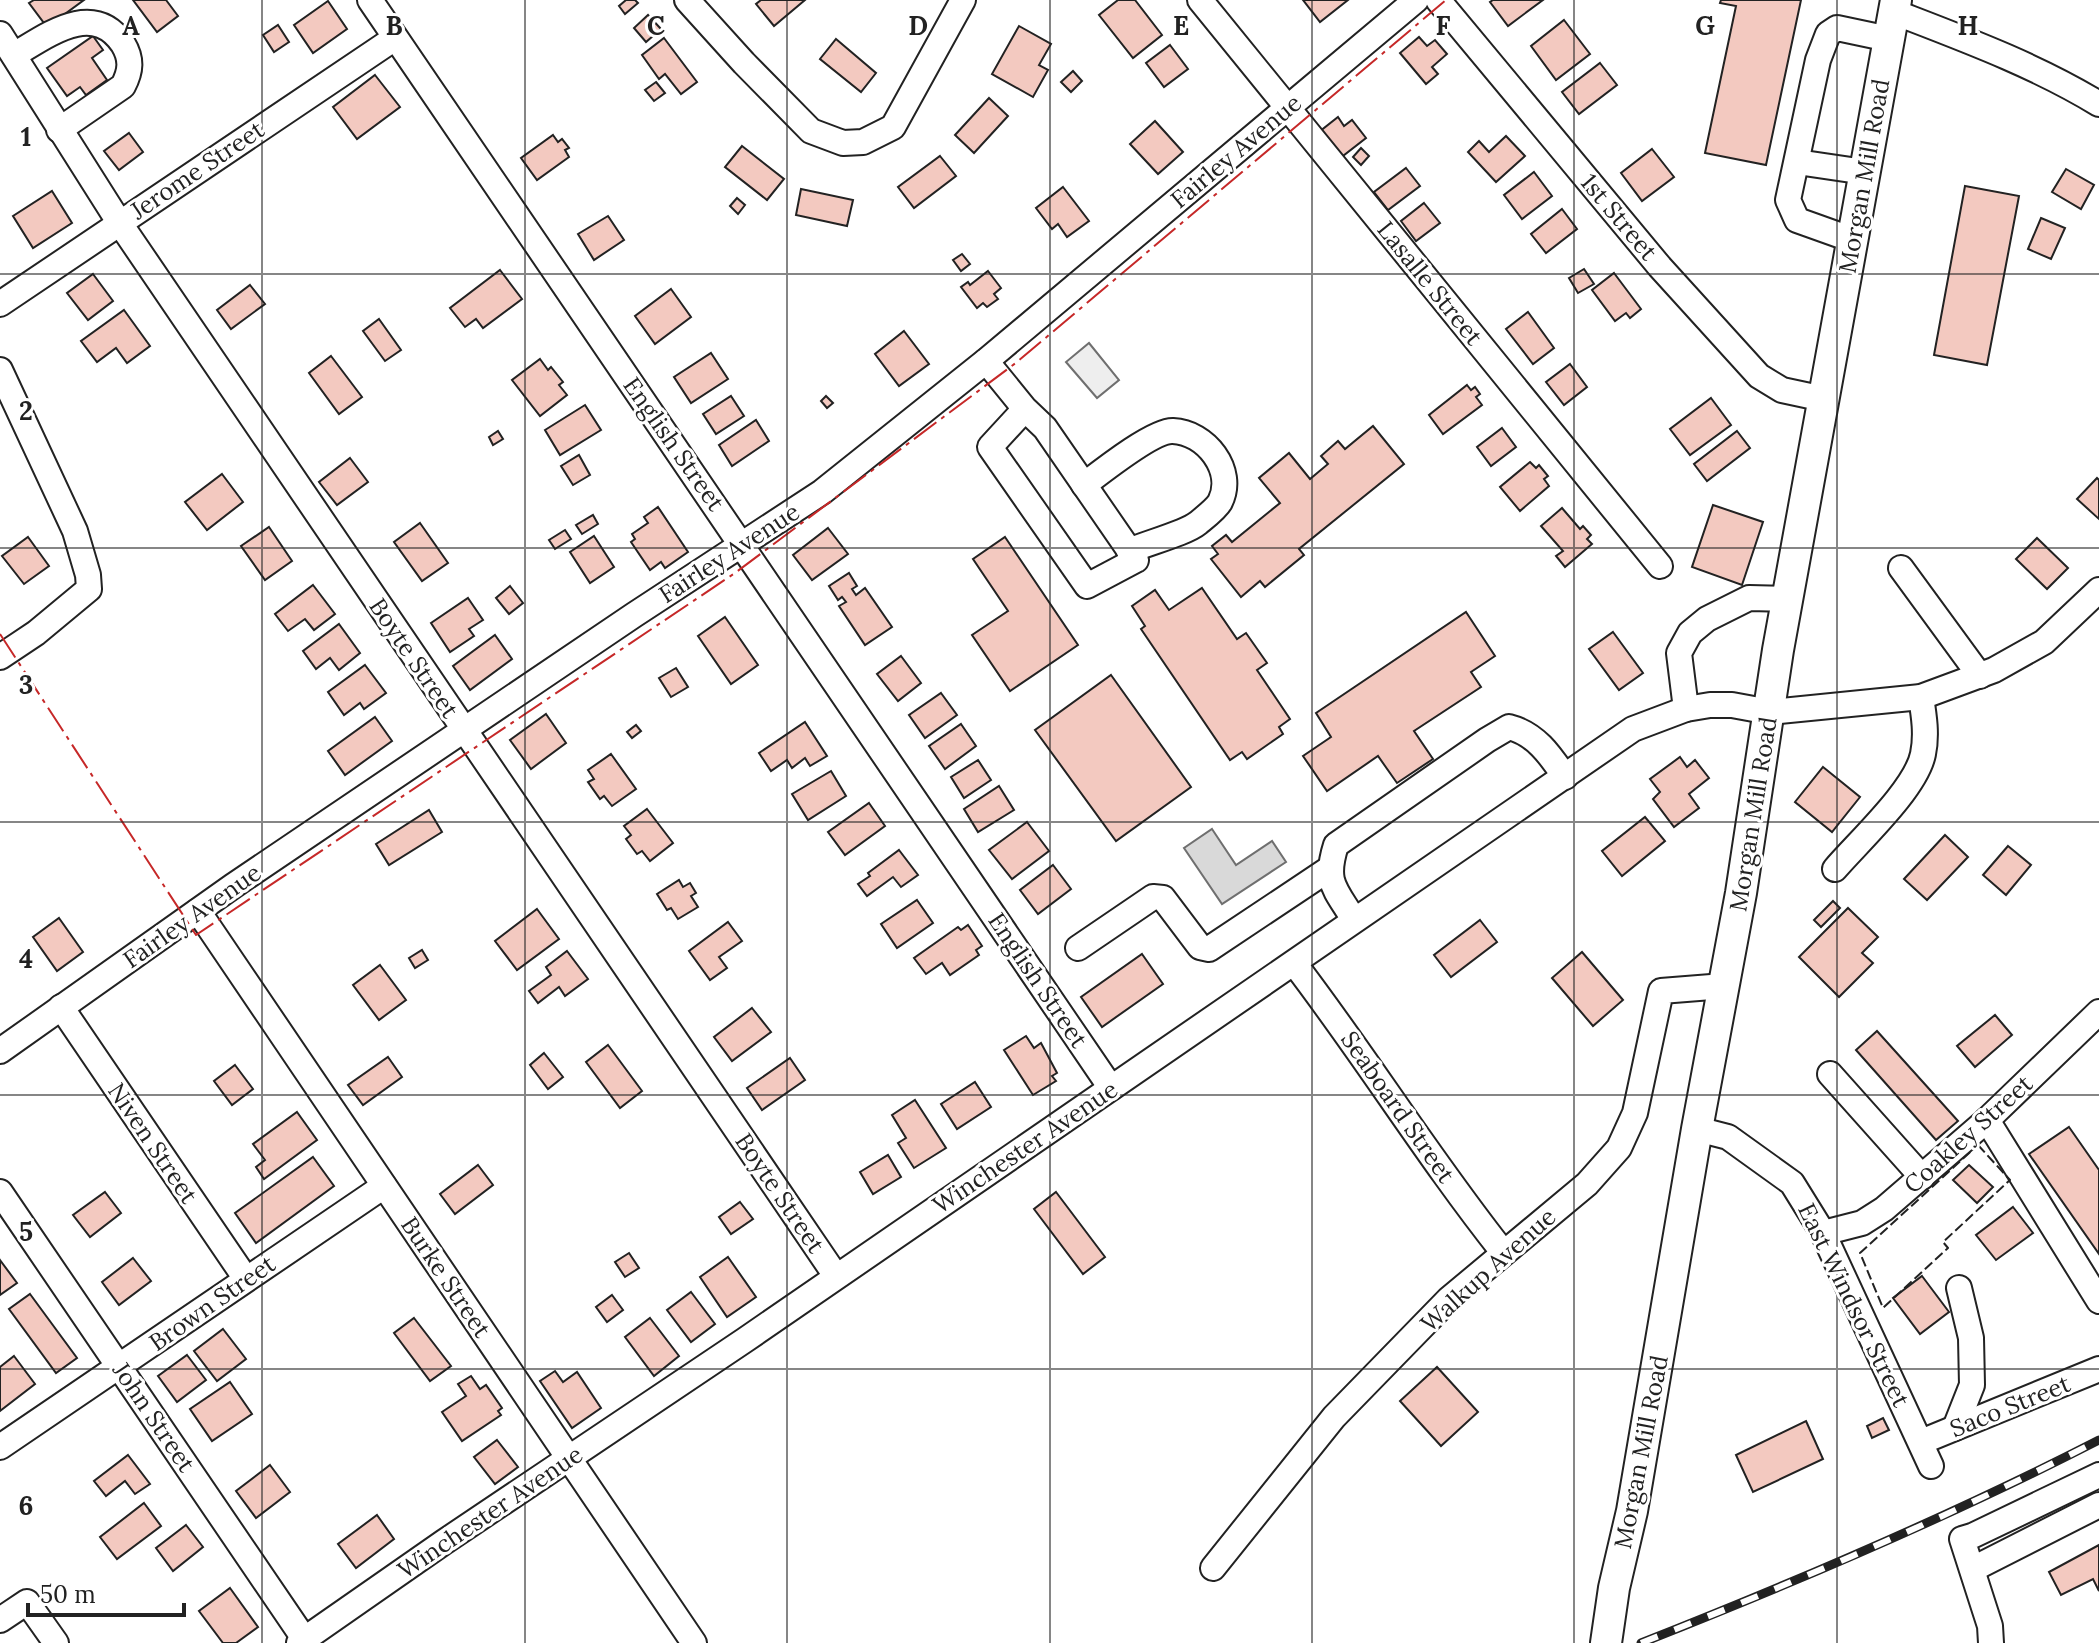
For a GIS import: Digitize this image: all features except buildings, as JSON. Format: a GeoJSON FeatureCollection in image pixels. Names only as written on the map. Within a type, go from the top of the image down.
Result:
{"type":"FeatureCollection","features":[{"type":"Feature","properties":{"kind":"main road","name":"Morgan Mill Road"},"geometry":{"type":"LineString","coordinates":[[1607,1636],[1614,1588],[1632,1511],[1788,599],[1893,17]]}},
{"type":"Feature","properties":{"kind":"street","name":"English Street"},"geometry":{"type":"LineString","coordinates":[[370,0],[1111,1088]]}},
{"type":"Feature","properties":{"kind":"street"},"geometry":{"type":"LineString","coordinates":[[687,0],[811,131],[843,143],[863,142],[893,127],[963,0]]}},
{"type":"Feature","properties":{"kind":"street","name":"Lasalle Street"},"geometry":{"type":"LineString","coordinates":[[1200,0],[1660,566]]}},
{"type":"Feature","properties":{"kind":"street","name":"1st Street"},"geometry":{"type":"LineString","coordinates":[[1438,0],[1660,267],[1759,376],[1782,390],[1824,399]]}},
{"type":"Feature","properties":{"kind":"street","name":"Fairley Avenue"},"geometry":{"type":"LineString","coordinates":[[0,1051],[198,911],[822,492],[986,361],[1406,3]]}},
{"type":"Feature","properties":{"kind":"street"},"geometry":{"type":"LineString","coordinates":[[1853,240],[1797,220],[1788,200],[1818,60],[1828,34],[1837,28],[1893,17],[2054,79],[2099,104]]}},
{"type":"Feature","properties":{"kind":"street"},"geometry":{"type":"LineString","coordinates":[[11,66],[73,21],[98,21],[112,30],[124,46],[130,64],[129,75],[123,86],[59,130]]}},
{"type":"Feature","properties":{"kind":"street","name":"Boyte Street"},"geometry":{"type":"LineString","coordinates":[[0,34],[11,66],[59,130],[836,1276]]}},
{"type":"Feature","properties":{"kind":"street","name":"Jerome Street"},"geometry":{"type":"LineString","coordinates":[[0,304],[395,38]]}},
{"type":"Feature","properties":{"kind":"street"},"geometry":{"type":"LineString","coordinates":[[1797,162],[1865,172]]}},
{"type":"Feature","properties":{"kind":"street"},"geometry":{"type":"LineString","coordinates":[[986,361],[1025,409],[1045,428],[1136,560],[1087,586],[990,447],[1025,409]]}},
{"type":"Feature","properties":{"kind":"street"},"geometry":{"type":"LineString","coordinates":[[0,370],[75,531],[89,589],[36,633],[0,657]]}},
{"type":"Feature","properties":{"kind":"street"},"geometry":{"type":"LineString","coordinates":[[1084,485],[1123,455],[1170,430],[1195,436],[1221,463],[1223,487],[1220,502],[1194,526],[1129,551]]}},
{"type":"Feature","properties":{"kind":"street"},"geometry":{"type":"LineString","coordinates":[[1901,568],[1980,676]]}},
{"type":"Feature","properties":{"kind":"street"},"geometry":{"type":"LineString","coordinates":[[1770,712],[1921,697],[1980,676],[2044,642],[2099,590]]}},
{"type":"Feature","properties":{"kind":"street"},"geometry":{"type":"LineString","coordinates":[[1686,709],[1679,653],[1690,633],[1718,612],[1749,598],[1788,599]]}},
{"type":"Feature","properties":{"kind":"street"},"geometry":{"type":"LineString","coordinates":[[1835,869],[1911,783],[1923,755],[1925,724],[1921,697]]}},
{"type":"Feature","properties":{"kind":"street","name":"Winchester Avenue"},"geometry":{"type":"LineString","coordinates":[[303,1642],[1633,729],[1686,709],[1732,705],[1770,712]]}},
{"type":"Feature","properties":{"kind":"street"},"geometry":{"type":"LineString","coordinates":[[1354,920],[1331,882],[1329,869],[1336,845],[1509,727],[1526,732],[1549,753],[1565,777]]}},
{"type":"Feature","properties":{"kind":"street"},"geometry":{"type":"LineString","coordinates":[[1078,948],[1153,897],[1163,898],[1200,947],[1209,949],[1329,869]]}},
{"type":"Feature","properties":{"kind":"street","name":"Burke Street"},"geometry":{"type":"LineString","coordinates":[[198,911],[694,1643]]}},
{"type":"Feature","properties":{"kind":"street","name":"Seaboard Street"},"geometry":{"type":"LineString","coordinates":[[1294,963],[1344,1029],[1467,1207],[1503,1252]]}},
{"type":"Feature","properties":{"kind":"street","name":"Walkup Avenue"},"geometry":{"type":"LineString","coordinates":[[1213,1568],[1334,1417],[1449,1299],[1587,1184],[1619,1148],[1635,1113],[1661,991],[1724,986]]}},
{"type":"Feature","properties":{"kind":"street","name":"Niven Street"},"geometry":{"type":"LineString","coordinates":[[61,1007],[246,1279]]}},
{"type":"Feature","properties":{"kind":"street","name":"Coakley Street"},"geometry":{"type":"LineString","coordinates":[[1823,1233],[1862,1223],[1884,1209],[1987,1120],[2099,1012]]}},
{"type":"Feature","properties":{"kind":"street"},"geometry":{"type":"LineString","coordinates":[[1830,1074],[1922,1177]]}},
{"type":"Feature","properties":{"kind":"street"},"geometry":{"type":"LineString","coordinates":[[1987,1120],[2099,1301]]}},
{"type":"Feature","properties":{"kind":"street","name":"East Windsor Street"},"geometry":{"type":"LineString","coordinates":[[1697,1129],[1728,1137],[1792,1183],[1823,1233],[1931,1466]]}},
{"type":"Feature","properties":{"kind":"street","name":"Brown Street"},"geometry":{"type":"LineString","coordinates":[[0,1447],[384,1186]]}},
{"type":"Feature","properties":{"kind":"street","name":"John Street"},"geometry":{"type":"LineString","coordinates":[[0,1192],[303,1642]]}},
{"type":"Feature","properties":{"kind":"street"},"geometry":{"type":"LineString","coordinates":[[1955,1428],[1972,1385],[1971,1338],[1959,1288]]}},
{"type":"Feature","properties":{"kind":"street","name":"Saco Street"},"geometry":{"type":"LineString","coordinates":[[1921,1442],[2099,1369]]}},
{"type":"Feature","properties":{"kind":"street"},"geometry":{"type":"LineString","coordinates":[[1991,1643],[1990,1626],[1962,1539],[2099,1475]]}},
{"type":"Feature","properties":{"kind":"street"},"geometry":{"type":"LineString","coordinates":[[1973,1569],[2099,1505]]}},
{"type":"Feature","properties":{"kind":"street"},"geometry":{"type":"LineString","coordinates":[[0,1620],[27,1602],[56,1643]]}},
{"type":"Feature","properties":{"kind":"shaded area"},"geometry":{"type":"Polygon","coordinates":[[[1089,343],[1119,380],[1097,398],[1066,362],[1089,343]]]}},
{"type":"Feature","properties":{"kind":"shaded area"},"geometry":{"type":"Polygon","coordinates":[[[1212,829],[1236,865],[1272,841],[1286,862],[1222,904],[1184,848],[1212,829]]]}},
{"type":"Feature","properties":{"kind":"railway"},"geometry":{"type":"LineString","coordinates":[[1641,1643],[1873,1547],[2099,1440]]}},
{"type":"Feature","properties":{"kind":"fence"},"geometry":{"type":"LineString","coordinates":[[1978,1145],[2010,1180],[1943,1242],[1948,1248],[1883,1308],[1860,1253],[1978,1145]]}},
{"type":"Feature","properties":{"kind":"power"},"geometry":{"type":"LineString","coordinates":[[0,634],[196,935],[735,573],[1017,362],[1446,0]]}}]}
